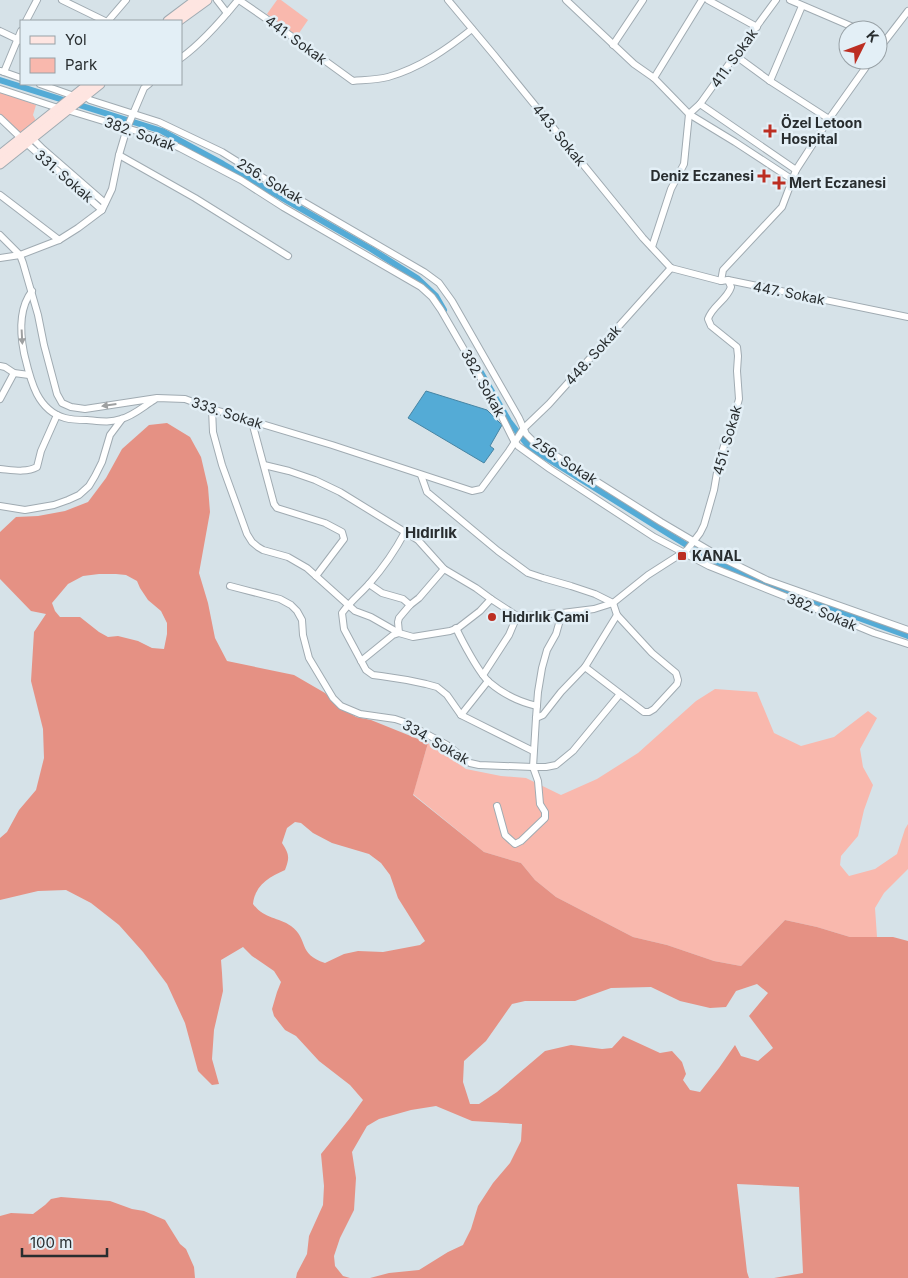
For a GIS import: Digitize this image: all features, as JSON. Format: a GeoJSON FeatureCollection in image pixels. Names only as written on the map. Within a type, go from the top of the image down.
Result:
{"type":"FeatureCollection","features":[{"type":"Feature","properties":{"kind":"main road"},"geometry":{"type":"LineString","coordinates":[[169,20],[196,0]]}},
{"type":"Feature","properties":{"kind":"main road"},"geometry":{"type":"LineString","coordinates":[[179,20],[207,0]]}},
{"type":"Feature","properties":{"kind":"main road"},"geometry":{"type":"LineString","coordinates":[[0,164],[77,97],[88,85]]}},
{"type":"Feature","properties":{"kind":"main road"},"geometry":{"type":"LineString","coordinates":[[77,97],[98,85]]}},
{"type":"Feature","properties":{"kind":"main road"},"geometry":{"type":"LineString","coordinates":[[0,155],[26,140]]}},
{"type":"Feature","properties":{"kind":"street"},"geometry":{"type":"LineString","coordinates":[[27,20],[37,0]]}},
{"type":"Feature","properties":{"kind":"street"},"geometry":{"type":"LineString","coordinates":[[62,0],[104,20]]}},
{"type":"Feature","properties":{"kind":"street"},"geometry":{"type":"LineString","coordinates":[[107,20],[126,0]]}},
{"type":"Feature","properties":{"kind":"street"},"geometry":{"type":"LineString","coordinates":[[217,0],[227,13]]}},
{"type":"Feature","properties":{"kind":"street"},"geometry":{"type":"LineString","coordinates":[[182,57],[197,46],[238,0]]}},
{"type":"Feature","properties":{"kind":"street","name":"441. Sokak"},"geometry":{"type":"LineString","coordinates":[[238,0],[353,81],[388,77],[414,67],[446,50],[472,29]]}},
{"type":"Feature","properties":{"kind":"street","name":"443. Sokak"},"geometry":{"type":"LineString","coordinates":[[448,0],[671,268]]}},
{"type":"Feature","properties":{"kind":"street"},"geometry":{"type":"LineString","coordinates":[[566,0],[634,64],[654,78],[689,114],[792,180]]}},
{"type":"Feature","properties":{"kind":"street"},"geometry":{"type":"LineString","coordinates":[[613,44],[643,0]]}},
{"type":"Feature","properties":{"kind":"street"},"geometry":{"type":"LineString","coordinates":[[654,78],[702,0]]}},
{"type":"Feature","properties":{"kind":"street"},"geometry":{"type":"LineString","coordinates":[[708,0],[757,27]]}},
{"type":"Feature","properties":{"kind":"street","name":"411. Sokak"},"geometry":{"type":"LineString","coordinates":[[689,114],[700,104],[776,0]]}},
{"type":"Feature","properties":{"kind":"street"},"geometry":{"type":"LineString","coordinates":[[790,0],[838,21]]}},
{"type":"Feature","properties":{"kind":"street"},"geometry":{"type":"LineString","coordinates":[[770,81],[802,6]]}},
{"type":"Feature","properties":{"kind":"street"},"geometry":{"type":"LineString","coordinates":[[888,32],[908,11]]}},
{"type":"Feature","properties":{"kind":"street"},"geometry":{"type":"LineString","coordinates":[[0,31],[19,40],[2,71],[20,78]]}},
{"type":"Feature","properties":{"kind":"street"},"geometry":{"type":"LineString","coordinates":[[736,56],[770,81],[829,119]]}},
{"type":"Feature","properties":{"kind":"street"},"geometry":{"type":"LineString","coordinates":[[724,280],[723,270],[782,207],[796,170],[864,70]]}},
{"type":"Feature","properties":{"kind":"street","name":"256. Sokak"},"geometry":{"type":"LineString","coordinates":[[45,85],[132,115],[159,122],[222,152],[424,272],[439,283],[462,317],[519,418],[523,429],[534,442],[693,542],[722,558],[767,580],[908,630]]}},
{"type":"Feature","properties":{"kind":"street"},"geometry":{"type":"LineString","coordinates":[[0,258],[20,255],[59,240],[102,210],[112,189],[127,127],[144,88],[148,85]]}},
{"type":"Feature","properties":{"kind":"street"},"geometry":{"type":"LineString","coordinates":[[0,88],[64,108]]}},
{"type":"Feature","properties":{"kind":"street"},"geometry":{"type":"LineString","coordinates":[[700,104],[796,170]]}},
{"type":"Feature","properties":{"kind":"street","name":"382. Sokak"},"geometry":{"type":"LineString","coordinates":[[64,108],[162,140],[241,180],[283,207],[420,287],[432,297],[441,310],[515,440],[528,454],[654,537],[685,551],[709,566],[874,633],[908,644]]}},
{"type":"Feature","properties":{"kind":"street"},"geometry":{"type":"LineString","coordinates":[[652,247],[671,189],[684,164],[689,114]]}},
{"type":"Feature","properties":{"kind":"street","name":"331. Sokak"},"geometry":{"type":"LineString","coordinates":[[0,118],[102,210]]}},
{"type":"Feature","properties":{"kind":"street"},"geometry":{"type":"LineString","coordinates":[[26,140],[43,149],[105,203]]}},
{"type":"Feature","properties":{"kind":"street"},"geometry":{"type":"LineString","coordinates":[[119,155],[195,198],[288,256]]}},
{"type":"Feature","properties":{"kind":"street"},"geometry":{"type":"LineString","coordinates":[[0,195],[59,240]]}},
{"type":"Feature","properties":{"kind":"street"},"geometry":{"type":"LineString","coordinates":[[0,235],[20,255]]}},
{"type":"Feature","properties":{"kind":"street","name":"333. Sokak"},"geometry":{"type":"LineString","coordinates":[[20,255],[32,291],[57,394],[62,403],[71,408],[86,409],[157,398],[185,399],[212,410],[332,445],[472,491],[480,489],[509,451],[515,440]]}},
{"type":"Feature","properties":{"kind":"street","name":"448. Sokak"},"geometry":{"type":"LineString","coordinates":[[515,440],[671,268]]}},
{"type":"Feature","properties":{"kind":"street","name":"447. Sokak"},"geometry":{"type":"LineString","coordinates":[[671,268],[908,317]]}},
{"type":"Feature","properties":{"kind":"street","name":"451. Sokak"},"geometry":{"type":"LineString","coordinates":[[613,603],[685,551],[704,525],[714,490],[719,461],[739,399],[737,347],[711,326],[708,319],[710,313],[729,294],[731,287],[724,280]]}},
{"type":"Feature","properties":{"kind":"street"},"geometry":{"type":"LineString","coordinates":[[32,291],[26,299],[22,314],[21,340],[29,374],[39,398],[58,415],[66,418],[107,422],[122,420]]}},
{"type":"Feature","properties":{"kind":"street"},"geometry":{"type":"LineString","coordinates":[[0,366],[14,374],[29,374]]}},
{"type":"Feature","properties":{"kind":"street"},"geometry":{"type":"LineString","coordinates":[[0,398],[14,374]]}},
{"type":"Feature","properties":{"kind":"street"},"geometry":{"type":"LineString","coordinates":[[0,506],[25,510],[54,504],[78,495],[89,486],[95,476],[102,462],[110,435],[122,420],[157,398]]}},
{"type":"Feature","properties":{"kind":"street"},"geometry":{"type":"LineString","coordinates":[[212,410],[213,432],[222,465],[248,534],[252,542],[258,547],[274,554],[288,557],[307,568],[355,610],[399,633],[413,638],[450,632],[480,611],[491,598]]}},
{"type":"Feature","properties":{"kind":"street"},"geometry":{"type":"LineString","coordinates":[[0,469],[26,471],[36,467],[41,451],[58,415]]}},
{"type":"Feature","properties":{"kind":"street"},"geometry":{"type":"LineString","coordinates":[[252,422],[274,504],[277,508],[325,523],[342,532],[344,538],[316,576]]}},
{"type":"Feature","properties":{"kind":"street"},"geometry":{"type":"LineString","coordinates":[[264,466],[289,471],[315,480],[340,492],[418,540],[444,569],[517,616],[594,609],[613,603]]}},
{"type":"Feature","properties":{"kind":"street"},"geometry":{"type":"LineString","coordinates":[[420,475],[427,492],[498,551],[528,573],[595,594],[613,603],[617,615],[652,653],[676,673],[678,680],[677,684],[654,709],[644,712],[585,667]]}},
{"type":"Feature","properties":{"kind":"street"},"geometry":{"type":"LineString","coordinates":[[405,532],[395,550],[370,584],[348,604],[342,613],[344,629],[366,670],[373,675],[437,687],[447,695],[461,715],[533,751]]}},
{"type":"Feature","properties":{"kind":"street"},"geometry":{"type":"LineString","coordinates":[[399,633],[399,618],[444,569]]}},
{"type":"Feature","properties":{"kind":"street"},"geometry":{"type":"LineString","coordinates":[[370,584],[382,593],[403,599],[410,606]]}},
{"type":"Feature","properties":{"kind":"street","name":"334. Sokak"},"geometry":{"type":"LineString","coordinates":[[230,586],[280,599],[292,605],[302,620],[303,635],[309,658],[333,698],[346,709],[360,714],[404,722],[447,745],[470,763],[533,767],[556,765],[573,751],[620,694]]}},
{"type":"Feature","properties":{"kind":"street"},"geometry":{"type":"LineString","coordinates":[[497,806],[506,836],[515,844],[521,841],[545,818],[545,812],[540,804],[538,781],[533,767],[533,751],[542,668],[547,650],[556,634],[562,613]]}},
{"type":"Feature","properties":{"kind":"street"},"geometry":{"type":"LineString","coordinates":[[536,718],[543,715],[550,708],[561,692],[585,667],[617,615]]}},
{"type":"Feature","properties":{"kind":"street"},"geometry":{"type":"LineString","coordinates":[[483,675],[509,635],[517,616]]}},
{"type":"Feature","properties":{"kind":"street"},"geometry":{"type":"LineString","coordinates":[[456,628],[488,681],[512,698],[537,706]]}},
{"type":"Feature","properties":{"kind":"street"},"geometry":{"type":"LineString","coordinates":[[361,661],[393,635],[399,633]]}},
{"type":"Feature","properties":{"kind":"street"},"geometry":{"type":"LineString","coordinates":[[461,715],[488,681]]}},
{"type":"Feature","properties":{"kind":"green space"},"geometry":{"type":"Polygon","coordinates":[[[277,0],[281,0],[308,20],[297,36],[267,14],[277,0]]]}},
{"type":"Feature","properties":{"kind":"green space"},"geometry":{"type":"Polygon","coordinates":[[[0,92],[36,105],[33,115],[36,121],[20,134],[0,116],[0,92]]]}},
{"type":"Feature","properties":{"kind":"green space"},"geometry":{"type":"Polygon","coordinates":[[[715,689],[757,692],[774,733],[801,746],[834,737],[868,711],[877,718],[860,749],[863,767],[873,785],[864,810],[858,836],[841,856],[840,865],[849,876],[875,869],[897,854],[908,824],[908,869],[884,893],[875,908],[877,937],[850,937],[785,920],[741,966],[714,961],[667,945],[633,937],[556,897],[535,880],[521,863],[484,852],[413,794],[428,743],[466,769],[501,776],[526,778],[561,795],[597,779],[638,753],[696,701],[715,689]]]}},
{"type":"Feature","properties":{"kind":"shaded area"},"geometry":{"type":"Polygon","coordinates":[[[167,423],[190,437],[201,457],[208,487],[210,512],[199,573],[208,603],[215,638],[227,661],[294,675],[325,693],[356,717],[371,720],[428,743],[413,795],[484,852],[521,863],[535,880],[556,897],[633,937],[667,945],[714,961],[741,966],[785,920],[850,937],[893,937],[908,941],[908,1278],[774,1278],[803,1273],[799,1187],[737,1184],[749,1278],[370,1278],[389,1273],[419,1270],[463,1245],[471,1229],[478,1206],[493,1183],[510,1163],[521,1141],[522,1124],[472,1121],[436,1106],[411,1110],[379,1119],[367,1126],[352,1152],[356,1178],[354,1210],[340,1238],[334,1256],[335,1266],[343,1276],[350,1278],[296,1278],[307,1254],[309,1236],[323,1205],[324,1186],[321,1154],[363,1100],[350,1085],[319,1061],[296,1036],[285,1030],[274,1016],[272,1009],[281,982],[274,971],[252,956],[243,947],[221,960],[223,991],[214,1030],[212,1059],[219,1084],[212,1085],[198,1071],[185,1023],[167,984],[143,952],[119,925],[91,903],[66,890],[38,891],[0,900],[0,838],[7,832],[19,810],[36,790],[44,758],[43,729],[31,681],[34,632],[46,614],[31,611],[0,579],[0,532],[16,517],[38,516],[65,511],[88,502],[106,478],[122,449],[149,425],[167,423]],[[99,574],[83,576],[68,584],[52,603],[60,617],[80,617],[108,637],[118,636],[138,641],[152,648],[164,649],[167,623],[161,611],[148,600],[137,581],[126,575],[99,574]],[[295,822],[287,828],[282,843],[288,856],[285,870],[264,882],[254,897],[253,904],[266,915],[291,926],[300,936],[310,955],[325,963],[344,954],[358,951],[383,952],[420,945],[425,941],[398,898],[390,875],[381,863],[369,854],[332,843],[313,833],[301,823],[295,822]],[[757,984],[736,991],[726,1007],[710,1008],[680,1001],[651,987],[611,988],[575,1001],[525,1001],[512,1004],[486,1041],[464,1061],[463,1082],[470,1104],[479,1104],[497,1092],[545,1051],[571,1045],[602,1049],[612,1048],[623,1036],[660,1053],[672,1051],[682,1062],[686,1074],[683,1080],[690,1090],[700,1092],[735,1045],[741,1056],[758,1061],[773,1048],[749,1016],[768,993],[757,984]]]}},
{"type":"Feature","properties":{"kind":"shaded area"},"geometry":{"type":"Polygon","coordinates":[[[61,1197],[110,1201],[144,1211],[165,1220],[180,1244],[186,1249],[194,1267],[195,1278],[0,1278],[0,1216],[11,1213],[33,1214],[51,1199],[61,1197]]]}},
{"type":"Feature","properties":{"kind":"water"},"geometry":{"type":"Polygon","coordinates":[[[426,391],[487,410],[502,425],[490,446],[494,449],[484,463],[408,418],[426,391]]]}},
{"type":"Feature","properties":{"kind":"waterway"},"geometry":{"type":"LineString","coordinates":[[0,80],[162,131],[371,249],[417,278],[436,296],[444,310]]}},
{"type":"Feature","properties":{"kind":"waterway"},"geometry":{"type":"LineString","coordinates":[[37,148],[93,197]]}},
{"type":"Feature","properties":{"kind":"waterway"},"geometry":{"type":"LineString","coordinates":[[479,369],[509,421],[529,447],[675,538],[711,560],[796,595],[908,636]]}},
{"type":"Feature","properties":{"kind":"place","name":"Özel Letoon Hospital"},"geometry":{"type":"Point","coordinates":[770,131]}},
{"type":"Feature","properties":{"kind":"place","name":"Deniz Eczanesi"},"geometry":{"type":"Point","coordinates":[764,176]}},
{"type":"Feature","properties":{"kind":"place","name":"Mert Eczanesi"},"geometry":{"type":"Point","coordinates":[779,183]}},
{"type":"Feature","properties":{"kind":"place","name":"KANAL"},"geometry":{"type":"Point","coordinates":[682,556]}},
{"type":"Feature","properties":{"kind":"place","name":"Hıdırlık Cami"},"geometry":{"type":"Point","coordinates":[492,617]}},
{"type":"Feature","properties":{"kind":"district","name":"Hıdırlık"},"geometry":{"type":"Point","coordinates":[431,533]}}]}
